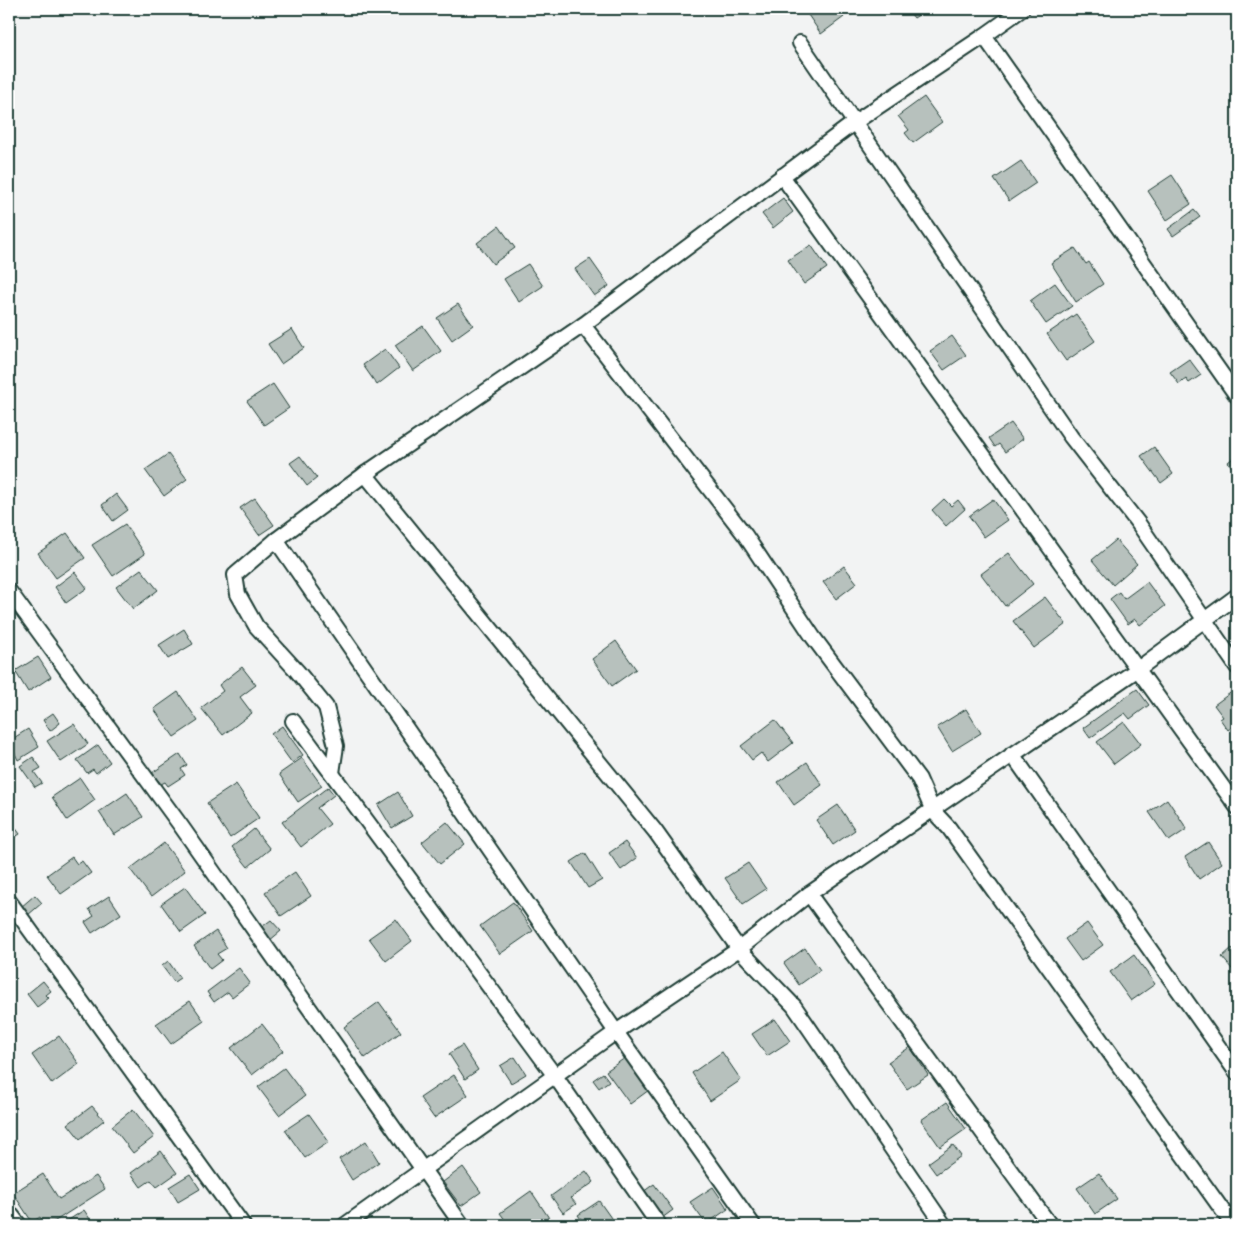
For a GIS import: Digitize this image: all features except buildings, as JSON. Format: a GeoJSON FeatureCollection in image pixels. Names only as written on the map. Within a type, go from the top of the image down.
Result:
{"type":"FeatureCollection","features":[{"type":"Feature","properties":{"kind":"street"},"geometry":{"type":"LineString","coordinates":[[332,773],[336,746],[326,707],[297,671],[256,626],[238,594],[235,575],[276,540],[365,474],[583,325],[855,122],[1022,9]]}},
{"type":"Feature","properties":{"kind":"street"},"geometry":{"type":"LineString","coordinates":[[984,36],[1237,396]]}},
{"type":"Feature","properties":{"kind":"street"},"geometry":{"type":"LineString","coordinates":[[800,43],[1071,437],[1138,523],[1237,667]]}},
{"type":"Feature","properties":{"kind":"street"},"geometry":{"type":"LineString","coordinates":[[782,176],[1237,808]]}},
{"type":"Feature","properties":{"kind":"street"},"geometry":{"type":"LineString","coordinates":[[583,325],[745,535],[813,637],[919,779],[933,810],[949,828],[1233,1225]]}},
{"type":"Feature","properties":{"kind":"street"},"geometry":{"type":"LineString","coordinates":[[365,474],[655,831],[739,949],[794,1006],[944,1225]]}},
{"type":"Feature","properties":{"kind":"street"},"geometry":{"type":"LineString","coordinates":[[276,540],[616,1032],[753,1225]]}},
{"type":"Feature","properties":{"kind":"street"},"geometry":{"type":"LineString","coordinates":[[9,591],[181,826],[462,1225]]}},
{"type":"Feature","properties":{"kind":"street"},"geometry":{"type":"LineString","coordinates":[[345,1225],[616,1032],[739,949],[809,894],[1138,670],[1237,596]]}},
{"type":"Feature","properties":{"kind":"street"},"geometry":{"type":"LineString","coordinates":[[293,721],[555,1076],[659,1225]]}},
{"type":"Feature","properties":{"kind":"street"},"geometry":{"type":"LineString","coordinates":[[1012,754],[1237,1073]]}},
{"type":"Feature","properties":{"kind":"street"},"geometry":{"type":"LineString","coordinates":[[809,894],[1050,1225]]}},
{"type":"Feature","properties":{"kind":"street"},"geometry":{"type":"LineString","coordinates":[[9,901],[244,1225]]}},
{"type":"Feature","properties":{"kind":"street"},"geometry":{"type":"LineString","coordinates":[[9,1212],[19,1225]]}}]}
